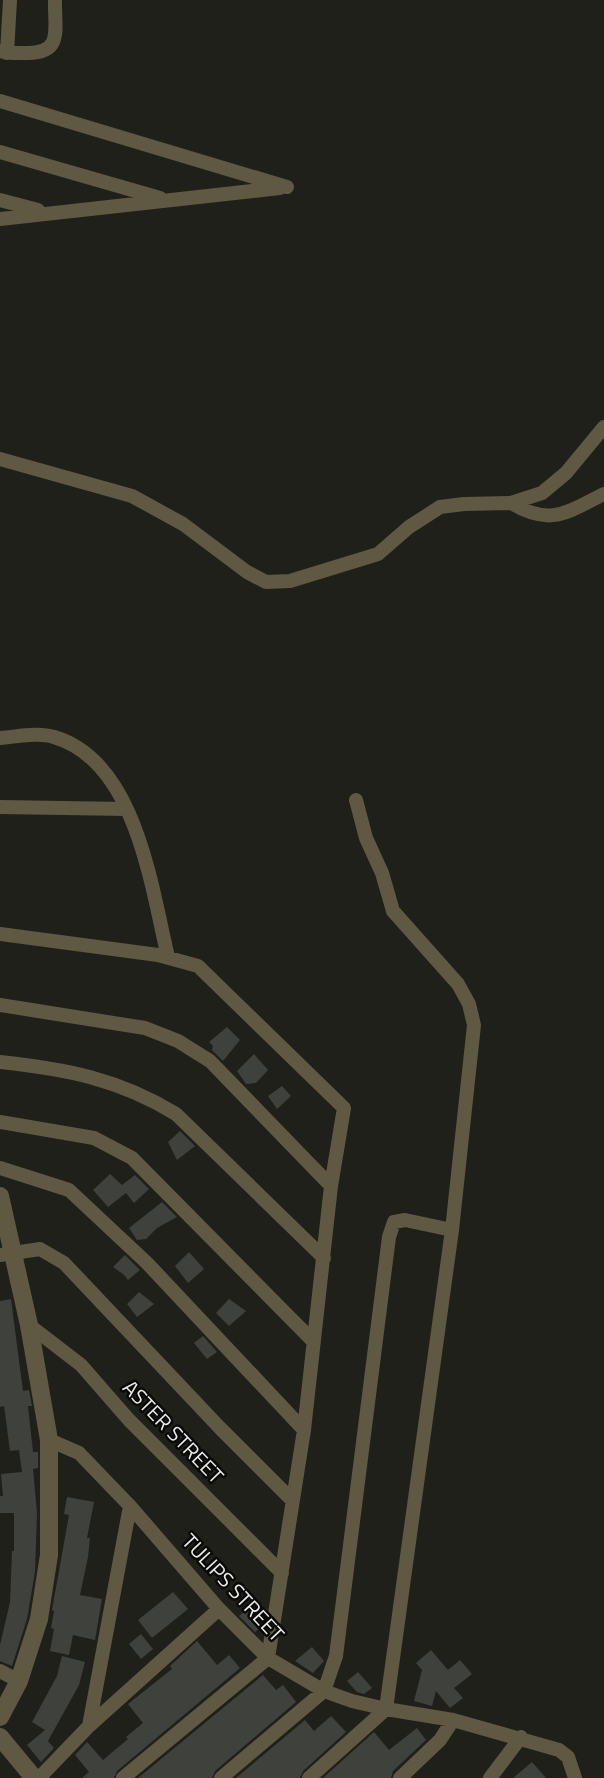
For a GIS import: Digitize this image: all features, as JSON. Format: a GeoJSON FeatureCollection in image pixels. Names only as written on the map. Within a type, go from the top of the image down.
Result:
{"type":"FeatureCollection","features":[{"type":"Feature","properties":{"kind":"street"},"geometry":{"type":"LineString","coordinates":[[10,0],[4,52],[43,53],[54,43],[54,0]]}},
{"type":"Feature","properties":{"kind":"street"},"geometry":{"type":"LineString","coordinates":[[0,102],[287,187],[0,219]]}},
{"type":"Feature","properties":{"kind":"street"},"geometry":{"type":"LineString","coordinates":[[0,152],[168,200]]}},
{"type":"Feature","properties":{"kind":"street"},"geometry":{"type":"LineString","coordinates":[[0,200],[46,213]]}},
{"type":"Feature","properties":{"kind":"street"},"geometry":{"type":"LineString","coordinates":[[0,459],[132,496],[183,524],[247,572],[266,582],[290,581],[377,554],[408,527],[440,507],[464,503],[511,503],[542,493],[566,473],[604,427]]}},
{"type":"Feature","properties":{"kind":"street"},"geometry":{"type":"LineString","coordinates":[[511,503],[527,513],[558,516],[604,494]]}},
{"type":"Feature","properties":{"kind":"street"},"geometry":{"type":"LineString","coordinates":[[0,738],[51,736],[76,746],[105,773],[137,831],[167,957]]}},
{"type":"Feature","properties":{"kind":"street"},"geometry":{"type":"LineString","coordinates":[[309,1778],[387,1709],[452,1230],[474,1025],[469,1004],[458,984],[393,911],[382,873],[366,838],[356,800]]}},
{"type":"Feature","properties":{"kind":"street"},"geometry":{"type":"LineString","coordinates":[[0,807],[126,809]]}},
{"type":"Feature","properties":{"kind":"street"},"geometry":{"type":"LineString","coordinates":[[0,934],[167,957],[198,967],[344,1108],[331,1186],[304,1430],[268,1658],[123,1778]]}},
{"type":"Feature","properties":{"kind":"street"},"geometry":{"type":"LineString","coordinates":[[0,1005],[145,1028],[178,1041],[210,1061],[331,1186]]}},
{"type":"Feature","properties":{"kind":"street"},"geometry":{"type":"LineString","coordinates":[[0,1062],[48,1067],[117,1084],[148,1097],[176,1114],[324,1258]]}},
{"type":"Feature","properties":{"kind":"street"},"geometry":{"type":"LineString","coordinates":[[0,1122],[94,1138],[132,1158],[314,1342]]}},
{"type":"Feature","properties":{"kind":"street"},"geometry":{"type":"LineString","coordinates":[[0,1168],[69,1190],[147,1263],[304,1430]]}},
{"type":"Feature","properties":{"kind":"street"},"geometry":{"type":"LineString","coordinates":[[0,1196],[7,1253],[29,1325],[48,1440],[49,1555],[39,1619],[19,1681],[0,1717]]}},
{"type":"Feature","properties":{"kind":"street"},"geometry":{"type":"LineString","coordinates":[[221,1778],[324,1691],[336,1656],[389,1237],[394,1222],[405,1220],[452,1230]]}},
{"type":"Feature","properties":{"kind":"street"},"geometry":{"type":"LineString","coordinates":[[7,1253],[40,1249],[64,1263],[292,1500]]}},
{"type":"Feature","properties":{"kind":"street","name":"ASTER STREET"},"geometry":{"type":"LineString","coordinates":[[29,1325],[81,1364],[129,1420],[282,1573]]}},
{"type":"Feature","properties":{"kind":"street","name":"TULIPS STREET"},"geometry":{"type":"LineString","coordinates":[[48,1440],[79,1453],[130,1506],[219,1609],[268,1658],[324,1691],[387,1709],[453,1720],[521,1737],[559,1750],[568,1758],[574,1773]]}},
{"type":"Feature","properties":{"kind":"street"},"geometry":{"type":"LineString","coordinates":[[89,1726],[130,1506]]}},
{"type":"Feature","properties":{"kind":"street"},"geometry":{"type":"LineString","coordinates":[[0,1737],[37,1778],[89,1726],[219,1609]]}},
{"type":"Feature","properties":{"kind":"street"},"geometry":{"type":"LineString","coordinates":[[0,1671],[19,1681]]}},
{"type":"Feature","properties":{"kind":"street"},"geometry":{"type":"LineString","coordinates":[[400,1778],[432,1748],[453,1720]]}},
{"type":"Feature","properties":{"kind":"street"},"geometry":{"type":"LineString","coordinates":[[490,1778],[521,1737]]}},
{"type":"Feature","properties":{"kind":"building"},"geometry":{"type":"Polygon","coordinates":[[[227,1027],[240,1040],[223,1061],[212,1050],[213,1046],[209,1042],[227,1027]]]}},
{"type":"Feature","properties":{"kind":"building"},"geometry":{"type":"Polygon","coordinates":[[[254,1054],[268,1070],[256,1083],[246,1084],[237,1071],[254,1054]]]}},
{"type":"Feature","properties":{"kind":"building"},"geometry":{"type":"Polygon","coordinates":[[[282,1086],[291,1096],[277,1109],[268,1096],[282,1086]]]}},
{"type":"Feature","properties":{"kind":"building"},"geometry":{"type":"Polygon","coordinates":[[[180,1131],[195,1146],[177,1160],[168,1142],[180,1131]]]}},
{"type":"Feature","properties":{"kind":"building"},"geometry":{"type":"Polygon","coordinates":[[[110,1174],[122,1185],[135,1175],[149,1189],[134,1203],[126,1193],[108,1207],[93,1190],[110,1174]]]}},
{"type":"Feature","properties":{"kind":"building"},"geometry":{"type":"Polygon","coordinates":[[[162,1202],[177,1217],[157,1228],[146,1239],[137,1240],[129,1228],[162,1202]]]}},
{"type":"Feature","properties":{"kind":"building"},"geometry":{"type":"Polygon","coordinates":[[[189,1252],[204,1269],[188,1283],[175,1266],[189,1252]]]}},
{"type":"Feature","properties":{"kind":"building"},"geometry":{"type":"Polygon","coordinates":[[[125,1255],[140,1270],[128,1280],[113,1267],[125,1255]]]}},
{"type":"Feature","properties":{"kind":"building"},"geometry":{"type":"Polygon","coordinates":[[[139,1292],[154,1304],[137,1317],[127,1304],[139,1292]]]}},
{"type":"Feature","properties":{"kind":"building"},"geometry":{"type":"Polygon","coordinates":[[[11,1299],[23,1391],[29,1390],[32,1406],[28,1406],[33,1452],[38,1452],[38,1468],[33,1469],[37,1513],[35,1572],[27,1619],[12,1666],[0,1661],[0,1645],[10,1602],[14,1551],[14,1513],[0,1513],[0,1496],[3,1496],[1,1474],[22,1472],[19,1450],[10,1451],[4,1406],[0,1407],[0,1301],[11,1299]]]}},
{"type":"Feature","properties":{"kind":"building"},"geometry":{"type":"Polygon","coordinates":[[[229,1299],[246,1311],[229,1326],[216,1313],[229,1299]]]}},
{"type":"Feature","properties":{"kind":"building"},"geometry":{"type":"Polygon","coordinates":[[[203,1336],[217,1352],[207,1359],[194,1343],[203,1336]]]}},
{"type":"Feature","properties":{"kind":"building"},"geometry":{"type":"Polygon","coordinates":[[[67,1497],[94,1502],[87,1538],[90,1538],[88,1557],[80,1595],[102,1599],[95,1640],[73,1635],[69,1655],[50,1651],[54,1629],[51,1628],[52,1610],[69,1515],[64,1514],[67,1497]]]}},
{"type":"Feature","properties":{"kind":"building"},"geometry":{"type":"Polygon","coordinates":[[[173,1592],[188,1609],[152,1638],[138,1620],[173,1592]]]}},
{"type":"Feature","properties":{"kind":"building"},"geometry":{"type":"Polygon","coordinates":[[[252,1606],[264,1620],[263,1625],[255,1632],[239,1616],[252,1606]]]}},
{"type":"Feature","properties":{"kind":"building"},"geometry":{"type":"Polygon","coordinates":[[[141,1634],[153,1649],[141,1659],[129,1644],[141,1634]]]}},
{"type":"Feature","properties":{"kind":"building"},"geometry":{"type":"Polygon","coordinates":[[[197,1641],[217,1665],[229,1655],[240,1668],[117,1771],[114,1778],[82,1778],[89,1772],[75,1755],[87,1742],[103,1760],[128,1739],[126,1737],[143,1723],[128,1704],[172,1669],[170,1666],[197,1641]]]}},
{"type":"Feature","properties":{"kind":"building"},"geometry":{"type":"Polygon","coordinates":[[[312,1647],[324,1661],[313,1673],[295,1661],[312,1647]]]}},
{"type":"Feature","properties":{"kind":"building"},"geometry":{"type":"Polygon","coordinates":[[[431,1650],[448,1670],[460,1660],[472,1674],[454,1688],[463,1698],[450,1708],[436,1691],[432,1706],[414,1701],[422,1670],[416,1663],[431,1650]]]}},
{"type":"Feature","properties":{"kind":"building"},"geometry":{"type":"Polygon","coordinates":[[[62,1656],[85,1662],[79,1685],[48,1741],[54,1748],[41,1762],[27,1745],[45,1730],[32,1722],[57,1676],[62,1656]]]}},
{"type":"Feature","properties":{"kind":"building"},"geometry":{"type":"Polygon","coordinates":[[[358,1672],[372,1688],[364,1694],[357,1692],[347,1681],[358,1672]]]}},
{"type":"Feature","properties":{"kind":"building"},"geometry":{"type":"Polygon","coordinates":[[[263,1675],[276,1690],[283,1685],[296,1702],[215,1771],[212,1778],[138,1778],[263,1675]]]}},
{"type":"Feature","properties":{"kind":"building"},"geometry":{"type":"Polygon","coordinates":[[[331,1716],[346,1732],[303,1771],[300,1778],[236,1778],[305,1720],[314,1731],[331,1716]]]}},
{"type":"Feature","properties":{"kind":"building"},"geometry":{"type":"Polygon","coordinates":[[[417,1728],[426,1740],[393,1771],[391,1778],[323,1778],[374,1732],[389,1750],[417,1728]]]}},
{"type":"Feature","properties":{"kind":"building"},"geometry":{"type":"Polygon","coordinates":[[[532,1762],[546,1778],[513,1778],[532,1762]]]}}]}
